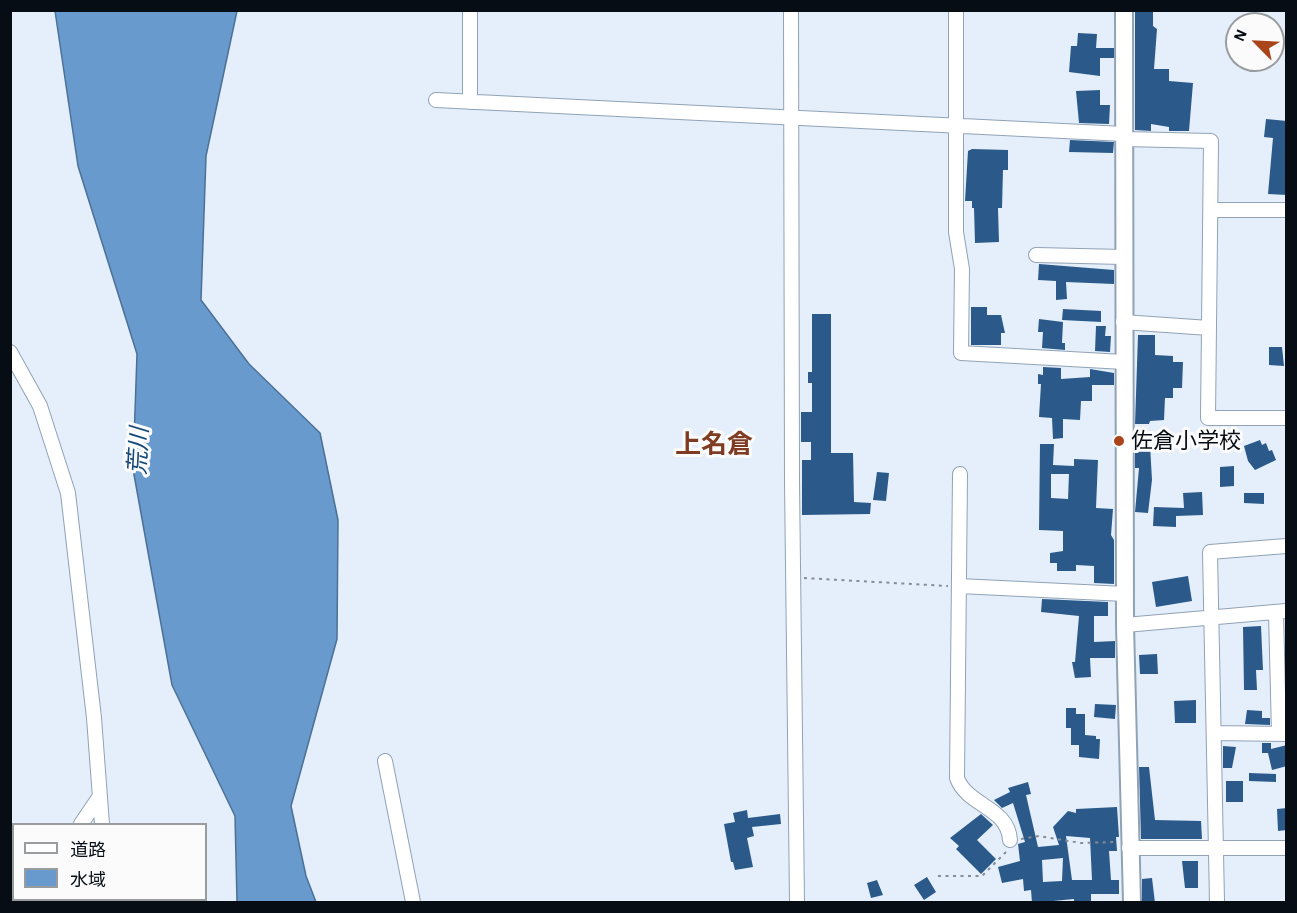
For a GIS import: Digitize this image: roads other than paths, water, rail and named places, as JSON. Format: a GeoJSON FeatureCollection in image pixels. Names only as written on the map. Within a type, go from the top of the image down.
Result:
{"type":"FeatureCollection","features":[{"type":"Feature","properties":{"kind":"main road"},"geometry":{"type":"LineString","coordinates":[[10,901],[22,903]]}},
{"type":"Feature","properties":{"kind":"street"},"geometry":{"type":"LineString","coordinates":[[470,10],[470,102]]}},
{"type":"Feature","properties":{"kind":"street"},"geometry":{"type":"LineString","coordinates":[[791,10],[793,578],[797,903]]}},
{"type":"Feature","properties":{"kind":"street"},"geometry":{"type":"LineString","coordinates":[[956,10],[956,232],[962,269],[961,353],[1124,362]]}},
{"type":"Feature","properties":{"kind":"street"},"geometry":{"type":"LineString","coordinates":[[1124,10],[1125,625],[1132,903]]}},
{"type":"Feature","properties":{"kind":"street"},"geometry":{"type":"LineString","coordinates":[[436,100],[957,125],[1211,141],[1208,418],[1287,418]]}},
{"type":"Feature","properties":{"kind":"street"},"geometry":{"type":"LineString","coordinates":[[1210,210],[1287,210]]}},
{"type":"Feature","properties":{"kind":"street"},"geometry":{"type":"LineString","coordinates":[[1036,255],[1124,257]]}},
{"type":"Feature","properties":{"kind":"street"},"geometry":{"type":"LineString","coordinates":[[1123,322],[1209,328]]}},
{"type":"Feature","properties":{"kind":"street"},"geometry":{"type":"LineString","coordinates":[[10,352],[40,406],[68,494],[102,823]]}},
{"type":"Feature","properties":{"kind":"street"},"geometry":{"type":"LineString","coordinates":[[960,474],[957,778],[966,793],[1000,815],[1010,840]]}},
{"type":"Feature","properties":{"kind":"street"},"geometry":{"type":"LineString","coordinates":[[1217,903],[1210,552],[1287,546]]}},
{"type":"Feature","properties":{"kind":"street"},"geometry":{"type":"LineString","coordinates":[[959,586],[1125,594]]}},
{"type":"Feature","properties":{"kind":"street"},"geometry":{"type":"LineString","coordinates":[[1125,625],[1281,612],[1283,734],[1214,734]]}},
{"type":"Feature","properties":{"kind":"street"},"geometry":{"type":"LineString","coordinates":[[386,761],[413,903]]}},
{"type":"Feature","properties":{"kind":"street"},"geometry":{"type":"LineString","coordinates":[[82,823],[100,796]]}},
{"type":"Feature","properties":{"kind":"street"},"geometry":{"type":"LineString","coordinates":[[1129,845],[1287,848]]}},
{"type":"Feature","properties":{"kind":"water","name":"荒川"},"geometry":{"type":"Polygon","coordinates":[[[55,11],[237,11],[206,156],[201,300],[249,364],[320,433],[338,520],[337,639],[291,806],[306,876],[316,902],[237,902],[235,816],[172,685],[133,469],[137,354],[78,166],[55,11]]]}},
{"type":"Feature","properties":{"kind":"place","name":"佐倉小学校"},"geometry":{"type":"Point","coordinates":[1119,441]}},
{"type":"Feature","properties":{"kind":"district","name":"上名倉"},"geometry":{"type":"Point","coordinates":[714,445]}}]}
